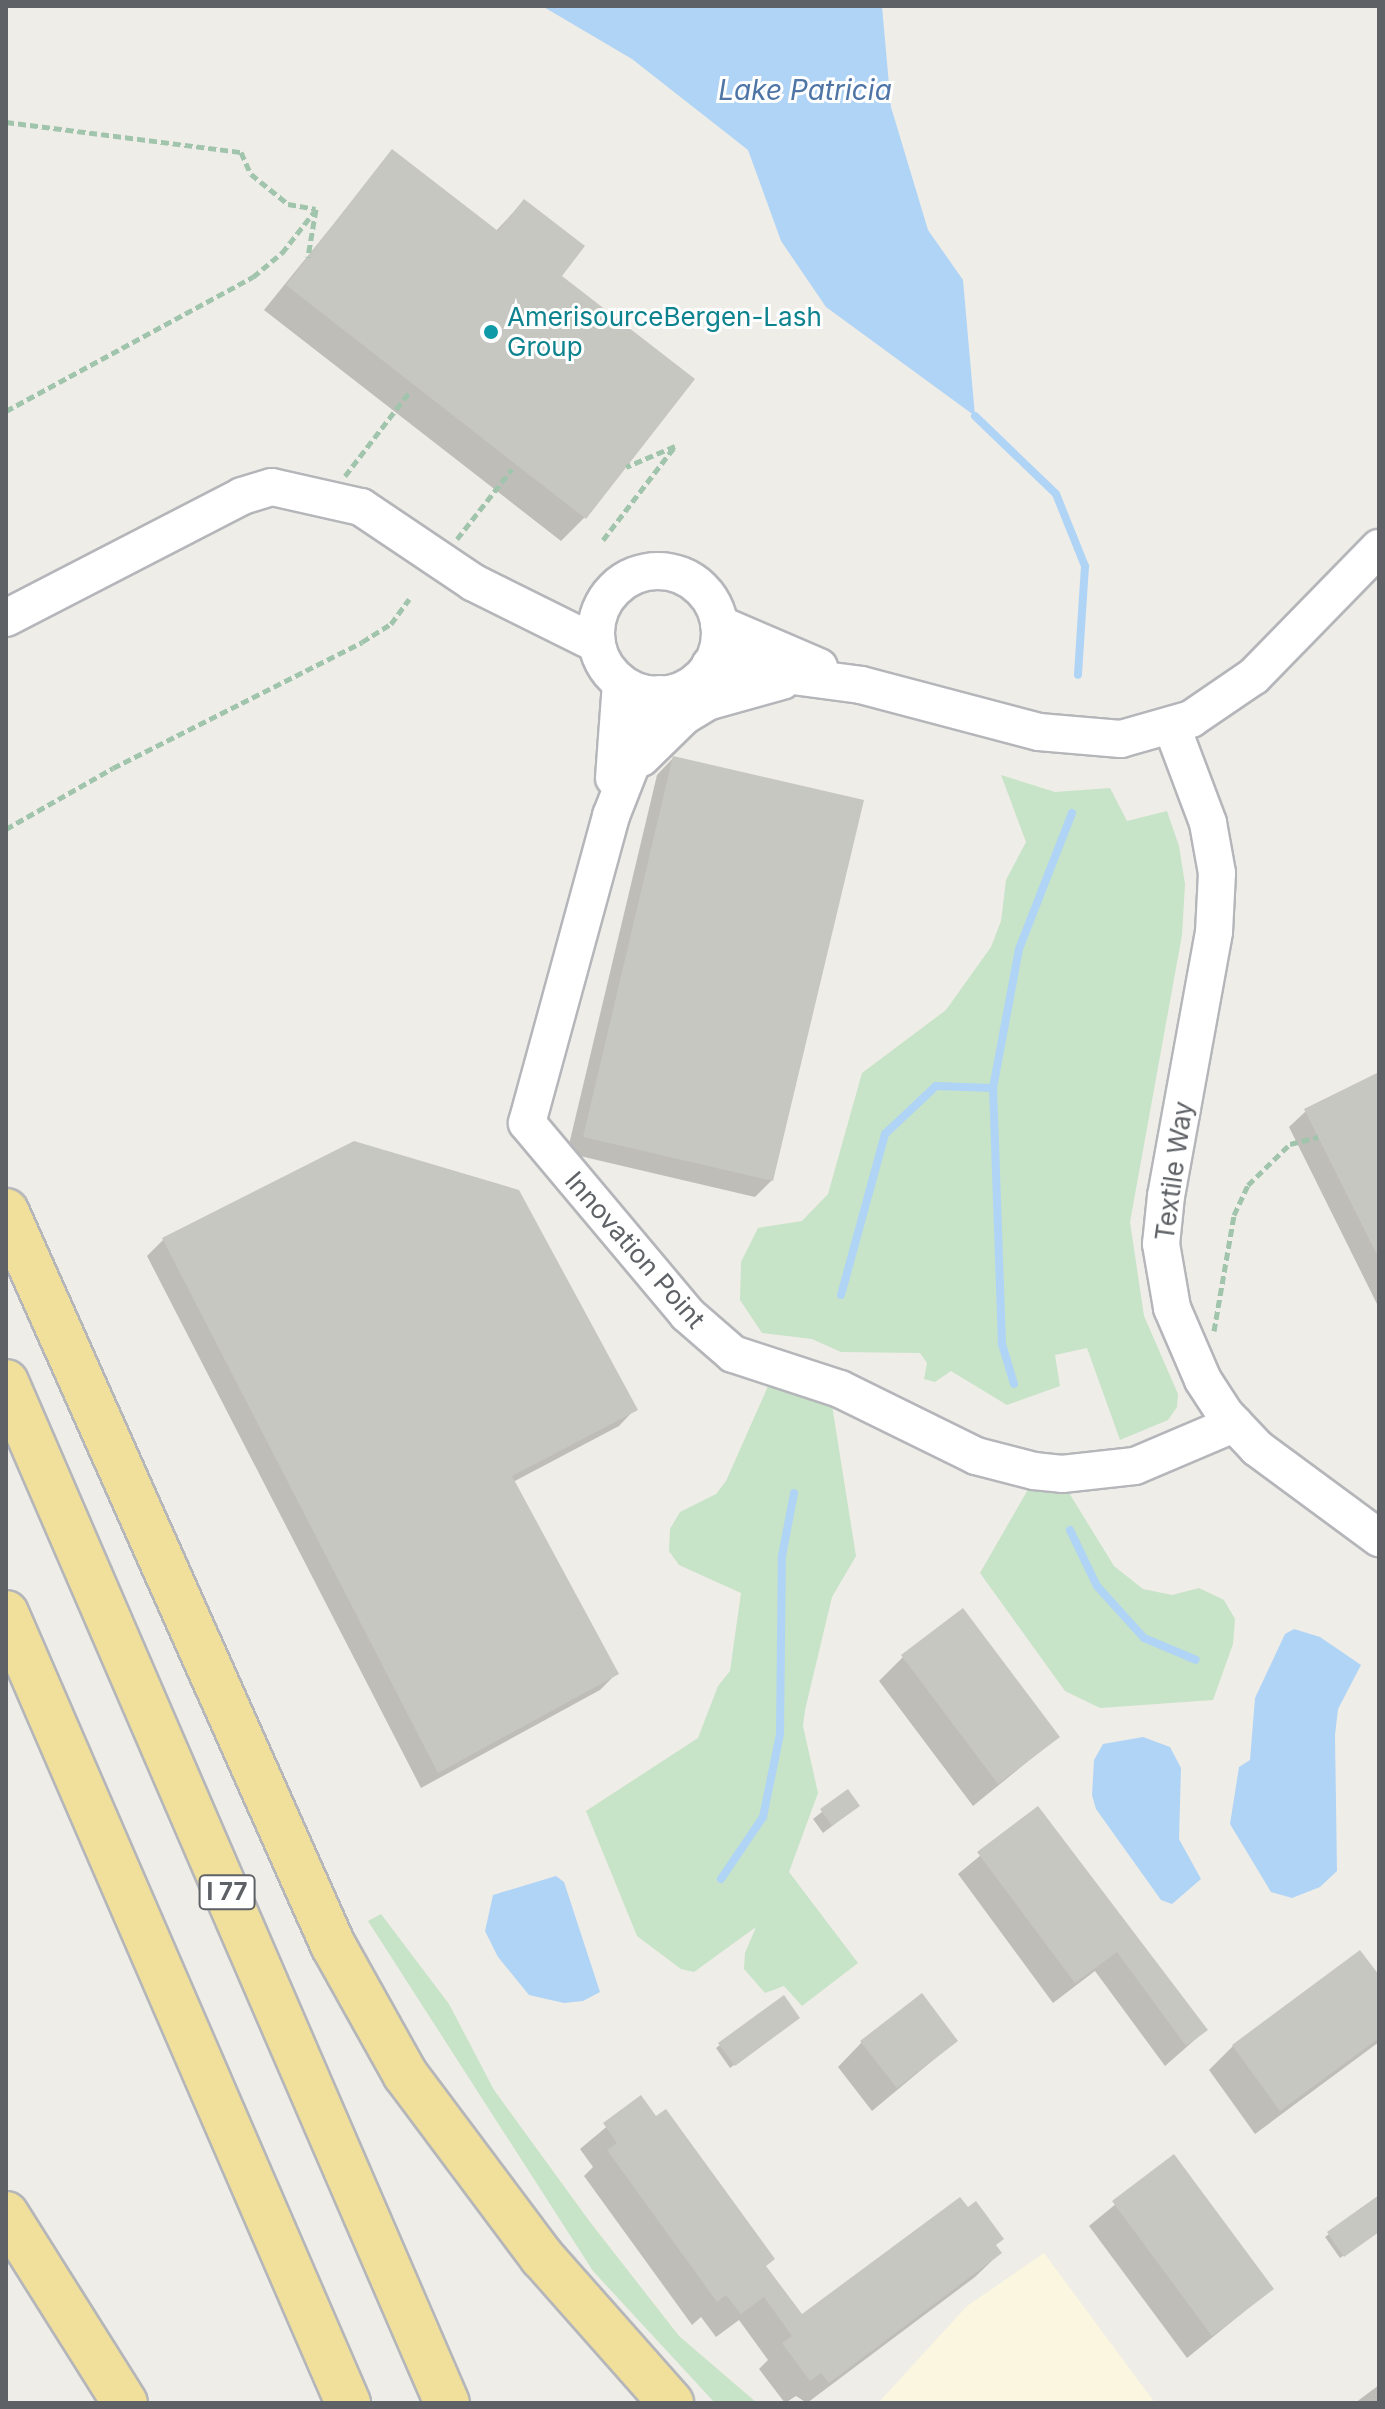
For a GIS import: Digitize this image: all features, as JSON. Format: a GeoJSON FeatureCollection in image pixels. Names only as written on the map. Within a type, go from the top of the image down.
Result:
{"type":"FeatureCollection","features":[{"type":"Feature","properties":{"kind":"highway"},"geometry":{"type":"LineString","coordinates":[[6,1211],[333,1945],[389,2046],[472,2168],[542,2257],[671,2403]]}},
{"type":"Feature","properties":{"kind":"highway","name":"I 77"},"geometry":{"type":"LineString","coordinates":[[6,1382],[447,2403]]}},
{"type":"Feature","properties":{"kind":"highway"},"geometry":{"type":"LineString","coordinates":[[6,1613],[348,2403]]}},
{"type":"Feature","properties":{"kind":"highway"},"geometry":{"type":"LineString","coordinates":[[6,2214],[125,2403]]}},
{"type":"Feature","properties":{"kind":"street"},"geometry":{"type":"LineString","coordinates":[[6,618],[242,496],[272,487],[337,498],[397,528],[474,583],[597,644]]}},
{"type":"Feature","properties":{"kind":"street"},"geometry":{"type":"LineString","coordinates":[[710,665],[861,685],[1075,737],[1121,739],[1172,727],[1254,676],[1379,548]]}},
{"type":"Feature","properties":{"kind":"street"},"geometry":{"type":"LineString","coordinates":[[671,572],[707,595],[719,624],[710,665],[688,687],[659,694],[621,683],[603,662],[597,644],[602,605],[630,577],[671,572]]}},
{"type":"Feature","properties":{"kind":"street"},"geometry":{"type":"LineString","coordinates":[[504,596],[602,605]]}},
{"type":"Feature","properties":{"kind":"street"},"geometry":{"type":"LineString","coordinates":[[719,624],[861,685]]}},
{"type":"Feature","properties":{"kind":"street"},"geometry":{"type":"LineString","coordinates":[[629,771],[661,736],[707,702],[800,677]]}},
{"type":"Feature","properties":{"kind":"street","name":"Innovation Point"},"geometry":{"type":"LineString","coordinates":[[611,816],[621,683]]}},
{"type":"Feature","properties":{"kind":"street","name":"Innovation Point"},"geometry":{"type":"LineString","coordinates":[[659,694],[611,816],[527,1123],[709,1336],[756,1363],[840,1389],[976,1456],[1034,1471],[1062,1474],[1135,1466],[1234,1424]]}},
{"type":"Feature","properties":{"kind":"street","name":"Textile Way"},"geometry":{"type":"LineString","coordinates":[[1172,727],[1208,823],[1217,873],[1214,932],[1161,1244],[1166,1283],[1184,1341],[1234,1424],[1257,1448],[1379,1538]]}},
{"type":"Feature","properties":{"kind":"path"},"geometry":{"type":"LineString","coordinates":[[6,122],[241,152],[251,174],[288,204],[316,209]]}},
{"type":"Feature","properties":{"kind":"path"},"geometry":{"type":"LineString","coordinates":[[308,257],[316,209]]}},
{"type":"Feature","properties":{"kind":"path"},"geometry":{"type":"LineString","coordinates":[[6,411],[253,277],[282,253],[316,209]]}},
{"type":"Feature","properties":{"kind":"path"},"geometry":{"type":"LineString","coordinates":[[337,498],[346,474],[411,390]]}},
{"type":"Feature","properties":{"kind":"path"},"geometry":{"type":"LineString","coordinates":[[603,540],[675,446],[626,467]]}},
{"type":"Feature","properties":{"kind":"path"},"geometry":{"type":"LineString","coordinates":[[441,559],[512,469]]}},
{"type":"Feature","properties":{"kind":"path"},"geometry":{"type":"LineString","coordinates":[[6,829],[113,768],[362,642],[391,624],[409,599]]}},
{"type":"Feature","properties":{"kind":"path"},"geometry":{"type":"LineString","coordinates":[[1213,1332],[1234,1215],[1248,1185],[1290,1144],[1318,1137]]}},
{"type":"Feature","properties":{"kind":"shaded area"},"geometry":{"type":"Polygon","coordinates":[[[1044,2253],[1155,2403],[878,2403],[967,2306],[1044,2253]]]}},
{"type":"Feature","properties":{"kind":"green space"},"geometry":{"type":"Polygon","coordinates":[[[1001,775],[1055,792],[1110,788],[1127,821],[1167,811],[1179,846],[1185,884],[1182,935],[1130,1222],[1144,1316],[1178,1394],[1177,1407],[1168,1420],[1120,1440],[1087,1348],[1055,1355],[1060,1386],[1007,1405],[951,1371],[935,1382],[924,1379],[927,1363],[920,1353],[841,1352],[812,1339],[762,1333],[740,1300],[741,1262],[758,1228],[802,1221],[828,1194],[862,1073],[946,1010],[991,947],[1001,921],[1006,880],[1026,842],[1001,775]]]}},
{"type":"Feature","properties":{"kind":"green space"},"geometry":{"type":"Polygon","coordinates":[[[769,1384],[831,1399],[856,1556],[832,1597],[805,1710],[803,1726],[818,1793],[789,1872],[858,1963],[802,2006],[784,1986],[765,1993],[744,1969],[745,1953],[756,1927],[694,1972],[681,1969],[637,1936],[586,1811],[698,1738],[718,1686],[730,1671],[741,1593],[679,1565],[669,1551],[670,1529],[680,1512],[716,1494],[726,1481],[769,1384]]]}},
{"type":"Feature","properties":{"kind":"green space"},"geometry":{"type":"Polygon","coordinates":[[[1030,1486],[1066,1488],[1114,1566],[1143,1589],[1172,1595],[1199,1588],[1224,1600],[1235,1619],[1233,1644],[1213,1700],[1100,1708],[1065,1691],[980,1573],[1030,1486]]]}},
{"type":"Feature","properties":{"kind":"green space"},"geometry":{"type":"Polygon","coordinates":[[[381,1914],[449,2004],[494,2090],[590,2222],[679,2336],[757,2403],[715,2403],[593,2271],[368,1921],[381,1914]]]}},
{"type":"Feature","properties":{"kind":"water","name":"Lake Patricia"},"geometry":{"type":"Polygon","coordinates":[[[542,6],[882,6],[891,107],[928,230],[963,280],[975,416],[826,307],[781,241],[748,150],[632,59],[542,6]]]}},
{"type":"Feature","properties":{"kind":"water"},"geometry":{"type":"Polygon","coordinates":[[[1294,1629],[1320,1637],[1361,1665],[1338,1709],[1335,1735],[1337,1871],[1320,1887],[1292,1898],[1271,1892],[1230,1824],[1239,1767],[1250,1760],[1255,1698],[1285,1634],[1294,1629]]]}},
{"type":"Feature","properties":{"kind":"water"},"geometry":{"type":"Polygon","coordinates":[[[1143,1737],[1170,1747],[1181,1768],[1179,1839],[1201,1879],[1172,1904],[1161,1900],[1096,1809],[1092,1795],[1094,1760],[1103,1744],[1143,1737]]]}},
{"type":"Feature","properties":{"kind":"water"},"geometry":{"type":"Polygon","coordinates":[[[556,1876],[564,1882],[600,1992],[583,2001],[564,2003],[529,1995],[498,1957],[485,1931],[493,1895],[556,1876]]]}},
{"type":"Feature","properties":{"kind":"building","name":"AmerisourceBergen-Lash Group"},"geometry":{"type":"Polygon","coordinates":[[[392,149],[498,231],[524,199],[585,246],[562,276],[695,379],[586,519],[286,285],[392,149]]]}},
{"type":"Feature","properties":{"kind":"building"},"geometry":{"type":"Polygon","coordinates":[[[673,756],[864,800],[773,1181],[583,1137],[673,756]]]}},
{"type":"Feature","properties":{"kind":"building"},"geometry":{"type":"Polygon","coordinates":[[[1379,1072],[1379,1259],[1304,1109],[1379,1072]]]}},
{"type":"Feature","properties":{"kind":"building"},"geometry":{"type":"Polygon","coordinates":[[[354,1141],[519,1190],[638,1410],[512,1476],[619,1674],[438,1773],[162,1238],[354,1141]]]}},
{"type":"Feature","properties":{"kind":"building"},"geometry":{"type":"Polygon","coordinates":[[[963,1608],[1060,1737],[998,1784],[901,1655],[963,1608]]]}},
{"type":"Feature","properties":{"kind":"building"},"geometry":{"type":"Polygon","coordinates":[[[848,1789],[860,1806],[832,1826],[820,1809],[848,1789]]]}},
{"type":"Feature","properties":{"kind":"building"},"geometry":{"type":"Polygon","coordinates":[[[1038,1806],[1208,2030],[1186,2046],[1117,1952],[1075,1983],[977,1852],[1038,1806]]]}},
{"type":"Feature","properties":{"kind":"building"},"geometry":{"type":"Polygon","coordinates":[[[1360,1950],[1379,1975],[1379,2038],[1280,2111],[1232,2045],[1360,1950]]]}},
{"type":"Feature","properties":{"kind":"building"},"geometry":{"type":"Polygon","coordinates":[[[922,1993],[958,2041],[897,2088],[860,2041],[922,1993]]]}},
{"type":"Feature","properties":{"kind":"building"},"geometry":{"type":"Polygon","coordinates":[[[784,1995],[800,2018],[735,2066],[718,2043],[784,1995]]]}},
{"type":"Feature","properties":{"kind":"building"},"geometry":{"type":"Polygon","coordinates":[[[641,2095],[656,2116],[666,2109],[775,2259],[766,2266],[802,2314],[960,2197],[968,2207],[976,2201],[1004,2239],[996,2245],[1002,2253],[829,2383],[821,2373],[810,2381],[782,2343],[792,2336],[764,2297],[741,2314],[726,2295],[717,2302],[607,2150],[617,2143],[603,2123],[641,2095]]]}},
{"type":"Feature","properties":{"kind":"building"},"geometry":{"type":"Polygon","coordinates":[[[1174,2154],[1274,2289],[1212,2336],[1112,2201],[1174,2154]]]}},
{"type":"Feature","properties":{"kind":"building"},"geometry":{"type":"Polygon","coordinates":[[[1379,2195],[1379,2232],[1344,2257],[1327,2232],[1379,2195]]]}},
{"type":"Feature","properties":{"kind":"waterway"},"geometry":{"type":"LineString","coordinates":[[975,416],[1056,494],[1085,566],[1078,675]]}},
{"type":"Feature","properties":{"kind":"waterway"},"geometry":{"type":"LineString","coordinates":[[1014,1384],[1002,1344],[993,1088],[1019,949],[1072,813]]}},
{"type":"Feature","properties":{"kind":"waterway"},"geometry":{"type":"LineString","coordinates":[[841,1295],[885,1134],[936,1086],[993,1088]]}},
{"type":"Feature","properties":{"kind":"waterway"},"geometry":{"type":"LineString","coordinates":[[721,1879],[763,1817],[780,1734],[782,1556],[794,1493]]}},
{"type":"Feature","properties":{"kind":"waterway"},"geometry":{"type":"LineString","coordinates":[[1070,1530],[1097,1586],[1144,1638],[1196,1660]]}},
{"type":"Feature","properties":{"kind":"place","name":"AmerisourceBergen-Lash Group"},"geometry":{"type":"Point","coordinates":[491,332]}}]}
